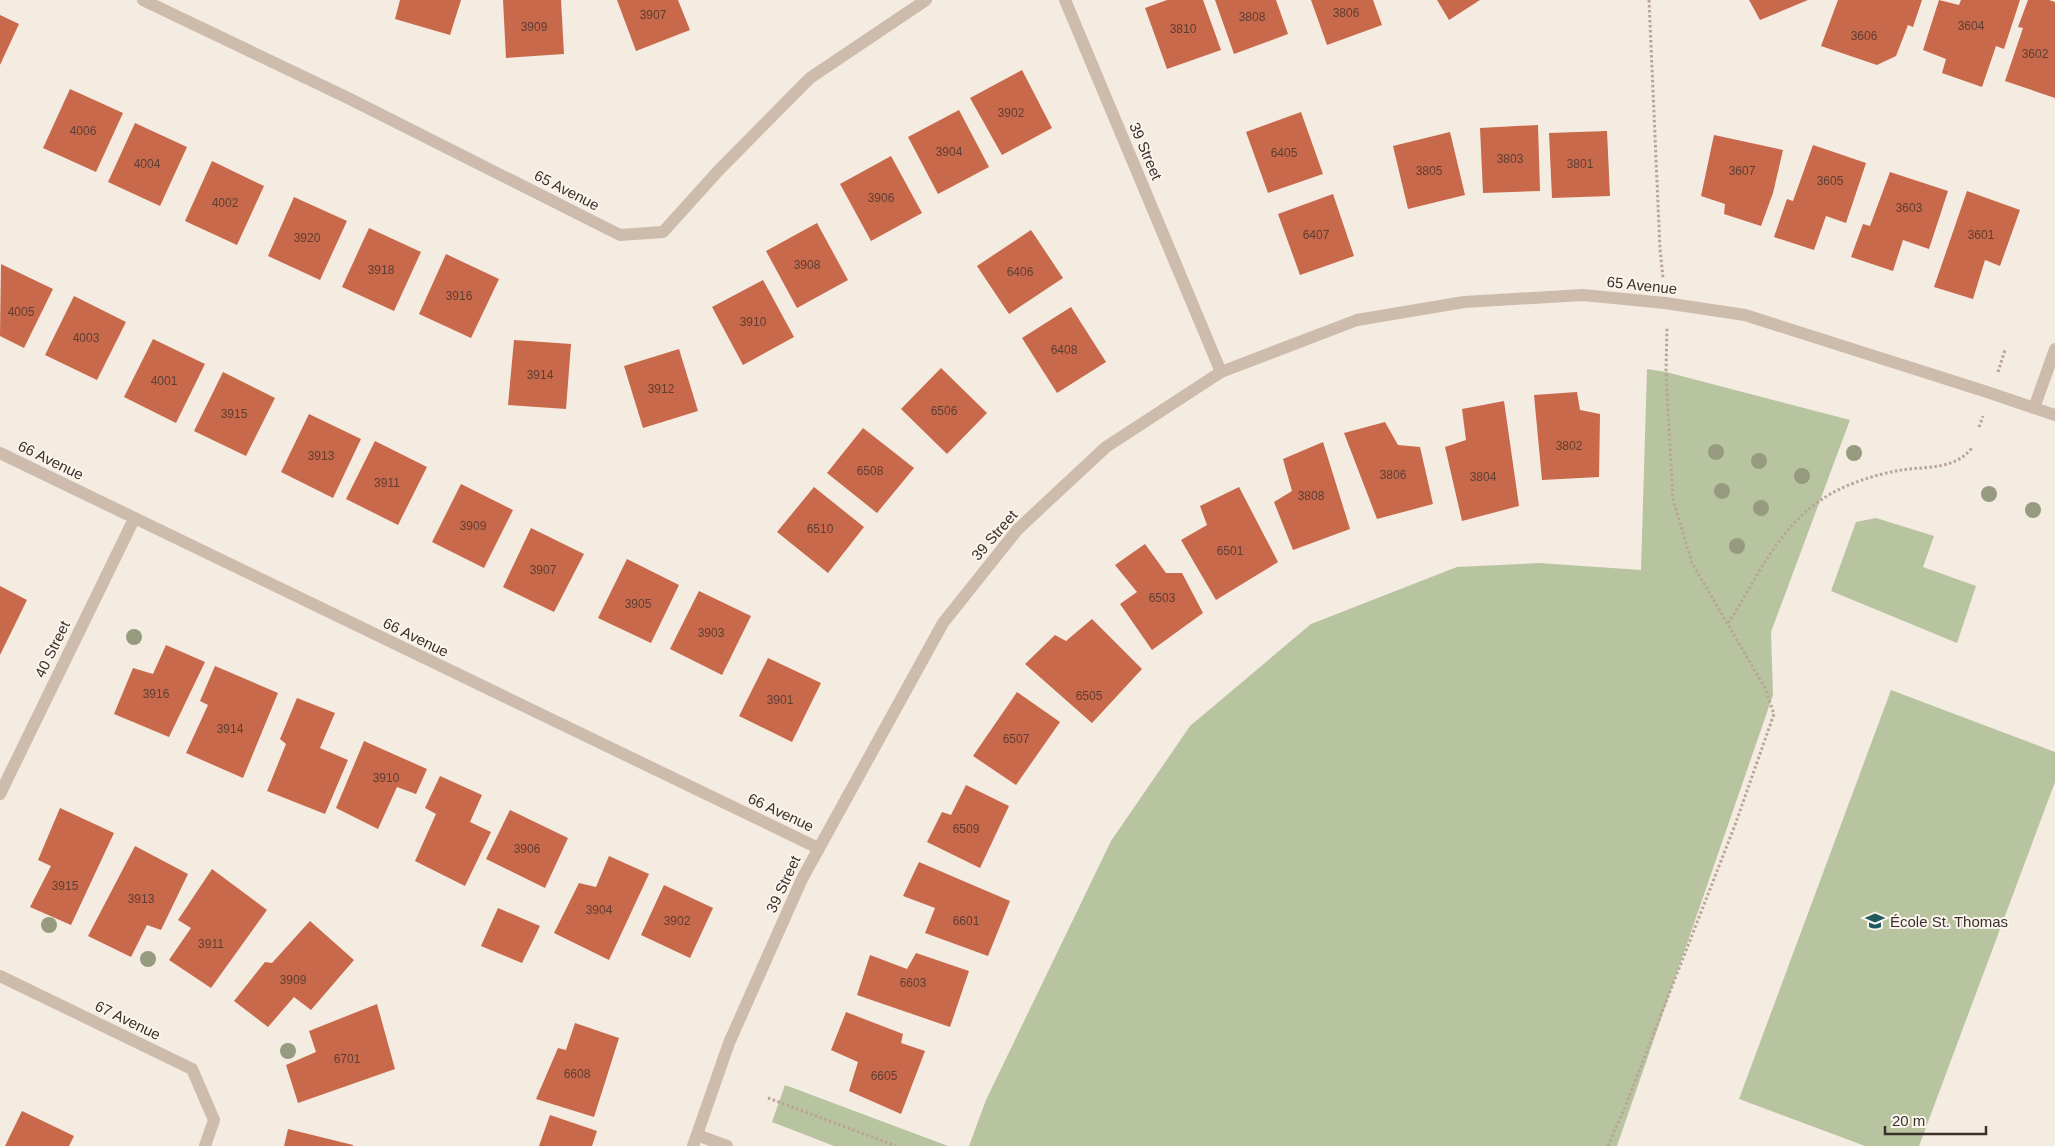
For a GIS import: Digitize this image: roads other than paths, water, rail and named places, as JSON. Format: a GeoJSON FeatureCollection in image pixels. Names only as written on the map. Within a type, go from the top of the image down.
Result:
{"type":"FeatureCollection","features":[{"type":"Feature","properties":{"kind":"street","name":"65 Avenue"},"geometry":{"type":"LineString","coordinates":[[143,0],[348,98],[620,235],[663,232],[719,170],[810,78],[926,0]]}},
{"type":"Feature","properties":{"kind":"street","name":"39 Street"},"geometry":{"type":"LineString","coordinates":[[695,1141],[729,1043],[802,880],[943,623],[1018,529],[1106,447],[1220,372],[1065,0]]}},
{"type":"Feature","properties":{"kind":"street","name":"65 Avenue"},"geometry":{"type":"LineString","coordinates":[[1220,372],[1357,320],[1464,302],[1583,295],[1665,303],[1745,315],[2055,415]]}},
{"type":"Feature","properties":{"kind":"street"},"geometry":{"type":"LineString","coordinates":[[2034,408],[2055,349]]}},
{"type":"Feature","properties":{"kind":"street","name":"66 Avenue"},"geometry":{"type":"LineString","coordinates":[[0,453],[818,848]]}},
{"type":"Feature","properties":{"kind":"street","name":"40 Street"},"geometry":{"type":"LineString","coordinates":[[0,794],[134,519]]}},
{"type":"Feature","properties":{"kind":"street","name":"67 Avenue"},"geometry":{"type":"LineString","coordinates":[[0,976],[192,1068],[214,1120],[205,1146]]}},
{"type":"Feature","properties":{"kind":"street"},"geometry":{"type":"LineString","coordinates":[[695,1141],[727,1146]]}},
{"type":"Feature","properties":{"kind":"place","name":"École St. Thomas"},"geometry":{"type":"Point","coordinates":[1875,921]}}]}
